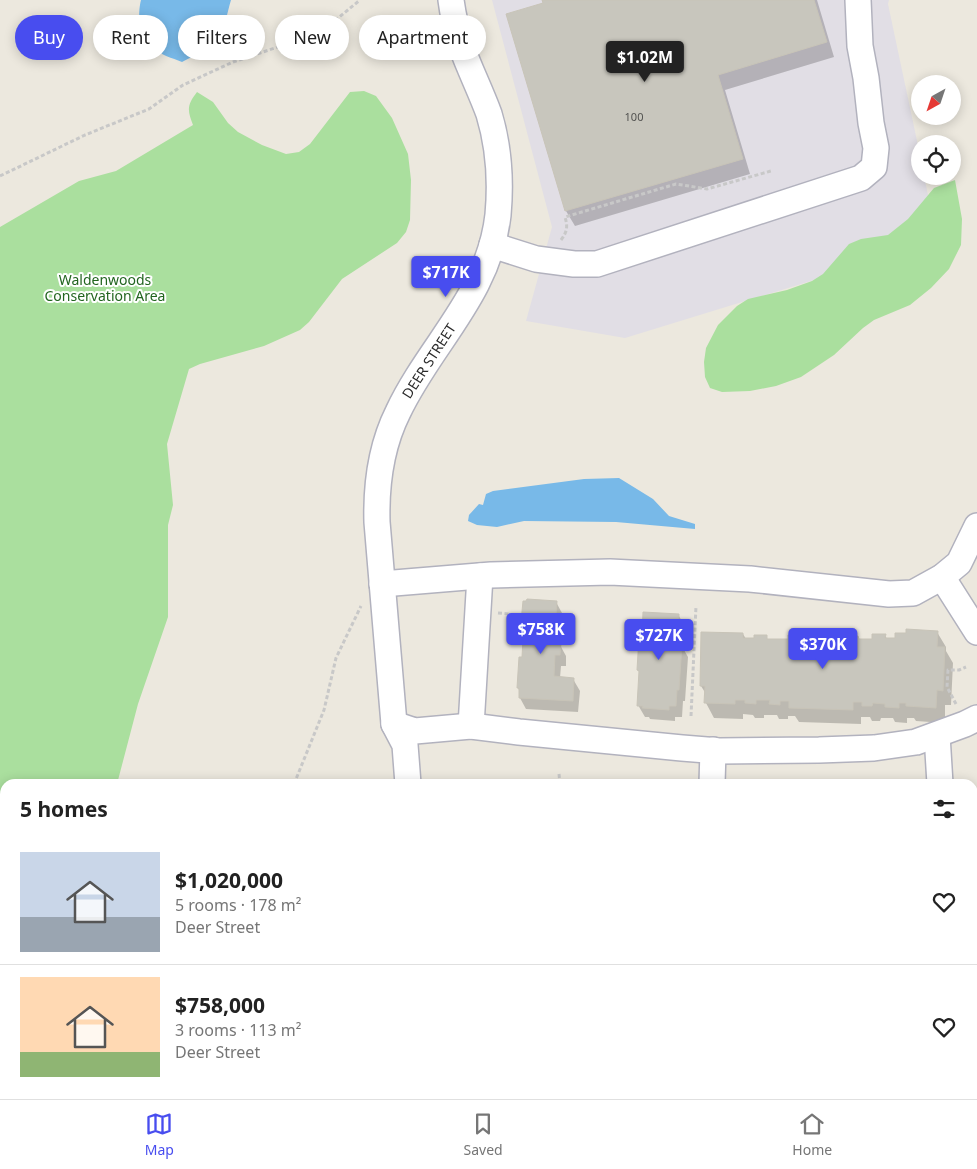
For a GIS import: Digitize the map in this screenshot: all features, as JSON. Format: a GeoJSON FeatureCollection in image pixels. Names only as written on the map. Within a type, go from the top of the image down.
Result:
{"type":"FeatureCollection","features":[{"type":"Feature","properties":{"kind":"street","name":"DEER STREET"},"geometry":{"type":"LineString","coordinates":[[394,724],[376,506],[380,468],[397,413],[410,389],[463,309],[482,274],[492,245],[498,216],[499,173],[496,146],[487,110],[458,36],[451,0]]}},
{"type":"Feature","properties":{"kind":"street"},"geometry":{"type":"LineString","coordinates":[[492,245],[536,259],[574,264],[597,264],[861,178],[874,168],[876,148],[860,46],[858,0]]}},
{"type":"Feature","properties":{"kind":"street"},"geometry":{"type":"LineString","coordinates":[[382,584],[480,576],[610,572],[750,579],[889,594],[913,593],[942,577],[959,563],[977,526]]}},
{"type":"Feature","properties":{"kind":"street"},"geometry":{"type":"LineString","coordinates":[[471,726],[480,576]]}},
{"type":"Feature","properties":{"kind":"street"},"geometry":{"type":"LineString","coordinates":[[942,577],[977,632]]}},
{"type":"Feature","properties":{"kind":"street"},"geometry":{"type":"LineString","coordinates":[[394,724],[415,731],[471,726],[713,750],[819,750],[874,748],[916,742],[965,724],[969,715]]}},
{"type":"Feature","properties":{"kind":"street"},"geometry":{"type":"LineString","coordinates":[[394,724],[405,745],[408,779]]}},
{"type":"Feature","properties":{"kind":"street"},"geometry":{"type":"LineString","coordinates":[[937,735],[940,779]]}},
{"type":"Feature","properties":{"kind":"street"},"geometry":{"type":"LineString","coordinates":[[712,779],[713,750]]}},
{"type":"Feature","properties":{"kind":"path"},"geometry":{"type":"LineString","coordinates":[[0,176],[85,135],[149,109],[183,85],[233,62],[281,46],[332,23],[360,0]]}},
{"type":"Feature","properties":{"kind":"path"},"geometry":{"type":"LineString","coordinates":[[554,243],[561,241],[566,232],[568,224],[565,217],[676,184],[707,189],[771,171]]}},
{"type":"Feature","properties":{"kind":"path"},"geometry":{"type":"LineString","coordinates":[[296,779],[324,710],[336,658],[361,605],[382,584]]}},
{"type":"Feature","properties":{"kind":"path"},"geometry":{"type":"LineString","coordinates":[[691,716],[696,606]]}},
{"type":"Feature","properties":{"kind":"path"},"geometry":{"type":"LineString","coordinates":[[966,667],[959,670],[948,670],[947,687],[969,715]]}},
{"type":"Feature","properties":{"kind":"path"},"geometry":{"type":"LineString","coordinates":[[558,774],[559,779]]}},
{"type":"Feature","properties":{"kind":"shaded area"},"geometry":{"type":"Polygon","coordinates":[[[492,0],[889,0],[888,4],[911,113],[911,125],[914,125],[916,135],[911,135],[911,185],[926,185],[938,242],[625,338],[526,321],[552,227],[492,0]]]}},
{"type":"Feature","properties":{"kind":"green space","name":"Waldenwoods Conservation Area"},"geometry":{"type":"Polygon","coordinates":[[[364,91],[376,96],[392,118],[408,154],[411,180],[410,220],[406,232],[397,243],[342,279],[309,322],[300,330],[264,346],[200,364],[189,369],[167,444],[173,505],[168,525],[168,617],[138,704],[118,779],[0,779],[0,227],[79,181],[116,171],[193,125],[189,108],[197,92],[213,102],[228,123],[238,132],[262,145],[286,154],[299,152],[310,144],[350,92],[364,91]]]}},
{"type":"Feature","properties":{"kind":"green space"},"geometry":{"type":"Polygon","coordinates":[[[942,185],[956,185],[962,219],[961,245],[949,269],[931,288],[910,305],[874,320],[834,355],[801,377],[776,386],[750,391],[722,392],[710,388],[705,377],[704,362],[706,348],[718,325],[737,306],[748,299],[787,290],[812,281],[823,274],[849,244],[861,239],[888,235],[908,219],[934,188],[942,185]]]}},
{"type":"Feature","properties":{"kind":"water"},"geometry":{"type":"Polygon","coordinates":[[[141,0],[231,0],[227,15],[178,15],[178,60],[186,60],[182,62],[168,56],[168,15],[139,15],[141,0]]]}},
{"type":"Feature","properties":{"kind":"water"},"geometry":{"type":"Polygon","coordinates":[[[619,478],[653,499],[669,516],[695,524],[695,529],[616,522],[524,521],[497,527],[477,525],[468,521],[469,515],[479,504],[483,505],[486,494],[493,491],[584,479],[619,478]]]}},
{"type":"Feature","properties":{"kind":"building"},"geometry":{"type":"Polygon","coordinates":[[[542,0],[814,0],[827,42],[718,75],[743,159],[565,211],[506,14],[543,3],[542,0]]]}},
{"type":"Feature","properties":{"kind":"building"},"geometry":{"type":"Polygon","coordinates":[[[527,599],[557,601],[554,643],[561,643],[560,655],[555,655],[554,676],[574,678],[573,701],[519,698],[519,688],[517,688],[519,657],[522,657],[524,622],[521,622],[523,601],[527,599]]]}},
{"type":"Feature","properties":{"kind":"building"},"geometry":{"type":"Polygon","coordinates":[[[643,612],[679,614],[678,644],[682,644],[679,690],[677,690],[676,706],[669,706],[669,710],[637,706],[639,637],[642,637],[643,612]]]}},
{"type":"Feature","properties":{"kind":"building"},"geometry":{"type":"Polygon","coordinates":[[[906,629],[938,631],[937,647],[945,647],[943,691],[937,690],[936,708],[906,706],[906,703],[899,703],[899,708],[885,707],[885,704],[873,703],[872,706],[862,706],[862,702],[853,702],[853,710],[789,708],[789,701],[780,701],[780,705],[769,704],[770,700],[756,700],[756,704],[745,703],[745,700],[735,700],[735,704],[704,703],[705,686],[700,686],[701,632],[743,633],[743,638],[754,638],[754,635],[767,635],[767,639],[788,639],[788,635],[834,636],[834,639],[849,639],[849,636],[858,636],[859,639],[872,639],[872,634],[886,634],[885,638],[895,638],[895,633],[906,633],[906,629]]]}}]}
